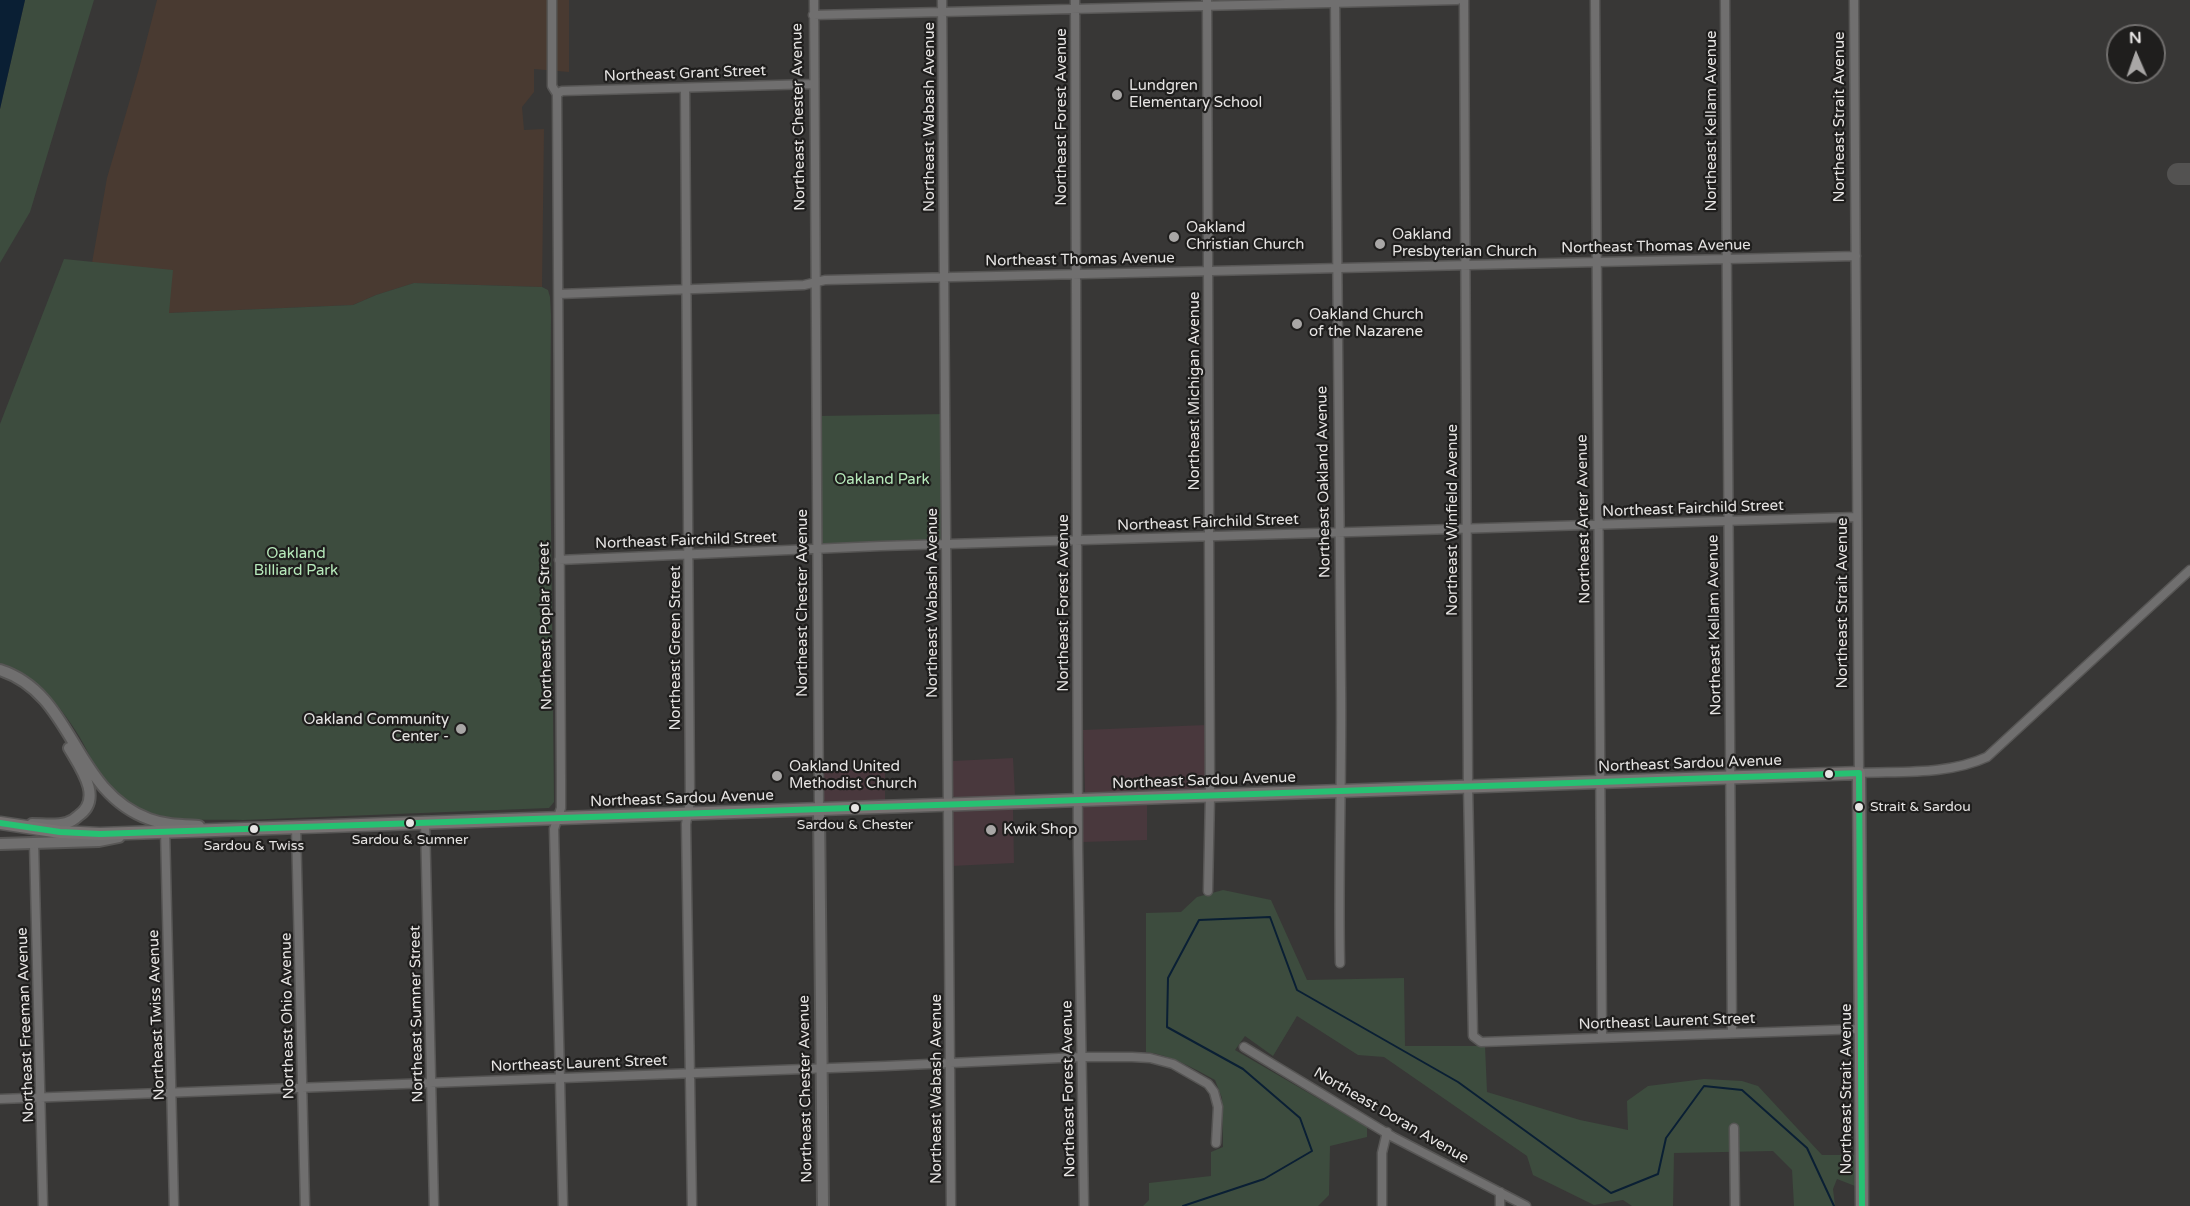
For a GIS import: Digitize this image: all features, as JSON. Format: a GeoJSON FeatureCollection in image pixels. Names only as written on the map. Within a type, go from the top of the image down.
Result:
{"type":"FeatureCollection","features":[{"type":"Feature","properties":{"kind":"main road","name":"Northeast Sardou Avenue"},"geometry":{"type":"LineString","coordinates":[[5,824],[60,832],[144,832],[165,827],[229,829],[1859,773]]}},
{"type":"Feature","properties":{"kind":"main road","name":"Northeast Strait Avenue"},"geometry":{"type":"LineString","coordinates":[[1859,773],[1862,1206]]}},
{"type":"Feature","properties":{"kind":"street","name":"Northeast Poplar Street"},"geometry":{"type":"LineString","coordinates":[[552,0],[552,86],[557,94],[561,788],[561,808],[554,829],[563,1206]]}},
{"type":"Feature","properties":{"kind":"street","name":"Northeast Chester Avenue"},"geometry":{"type":"LineString","coordinates":[[813,0],[823,1206]]}},
{"type":"Feature","properties":{"kind":"street","name":"Northeast Wabash Avenue"},"geometry":{"type":"LineString","coordinates":[[942,0],[951,1206]]}},
{"type":"Feature","properties":{"kind":"street"},"geometry":{"type":"LineString","coordinates":[[813,15],[942,12],[1075,4],[1457,0]]}},
{"type":"Feature","properties":{"kind":"street","name":"Northeast Winfield Avenue"},"geometry":{"type":"LineString","coordinates":[[1464,0],[1468,786],[1473,1036],[1475,1039]]}},
{"type":"Feature","properties":{"kind":"street","name":"Northeast Arter Avenue"},"geometry":{"type":"LineString","coordinates":[[1595,0],[1602,1038]]}},
{"type":"Feature","properties":{"kind":"street","name":"Northeast Kellam Avenue"},"geometry":{"type":"LineString","coordinates":[[1725,0],[1732,1033]]}},
{"type":"Feature","properties":{"kind":"street","name":"Northeast Strait Avenue"},"geometry":{"type":"LineString","coordinates":[[1854,0],[1859,773]]}},
{"type":"Feature","properties":{"kind":"street","name":"Northeast Oakland Avenue"},"geometry":{"type":"LineString","coordinates":[[1335,1],[1341,690],[1340,963]]}},
{"type":"Feature","properties":{"kind":"street","name":"Northeast Michigan Avenue"},"geometry":{"type":"LineString","coordinates":[[1207,3],[1209,891]]}},
{"type":"Feature","properties":{"kind":"street","name":"Northeast Forest Avenue"},"geometry":{"type":"LineString","coordinates":[[1075,4],[1078,800],[1084,1206]]}},
{"type":"Feature","properties":{"kind":"street","name":"Northeast Grant Street"},"geometry":{"type":"LineString","coordinates":[[557,94],[562,91],[814,84]]}},
{"type":"Feature","properties":{"kind":"street","name":"Northeast Green Street"},"geometry":{"type":"LineString","coordinates":[[685,89],[690,801],[686,824],[692,1206]]}},
{"type":"Feature","properties":{"kind":"street","name":"Northeast Thomas Avenue"},"geometry":{"type":"LineString","coordinates":[[559,294],[802,285],[825,280],[1856,256]]}},
{"type":"Feature","properties":{"kind":"street","name":"Northeast Fairchild Street"},"geometry":{"type":"LineString","coordinates":[[559,560],[818,548],[1857,517]]}},
{"type":"Feature","properties":{"kind":"street","name":"Northeast Sardou Avenue"},"geometry":{"type":"LineString","coordinates":[[1859,773],[1943,769],[1965,766],[1987,757],[2190,570]]}},
{"type":"Feature","properties":{"kind":"street"},"geometry":{"type":"LineString","coordinates":[[0,670],[24,680],[47,701],[95,777],[114,800],[165,827]]}},
{"type":"Feature","properties":{"kind":"street"},"geometry":{"type":"LineString","coordinates":[[0,677],[32,694],[43,707],[85,776],[90,796],[83,813],[67,823],[5,824]]}},
{"type":"Feature","properties":{"kind":"street","name":"Northeast Sumner Street"},"geometry":{"type":"LineString","coordinates":[[425,821],[434,1206]]}},
{"type":"Feature","properties":{"kind":"street","name":"Northeast Ohio Avenue"},"geometry":{"type":"LineString","coordinates":[[296,826],[305,1206]]}},
{"type":"Feature","properties":{"kind":"street","name":"Northeast Twiss Avenue"},"geometry":{"type":"LineString","coordinates":[[165,827],[174,1206]]}},
{"type":"Feature","properties":{"kind":"street","name":"Northeast Sardou Avenue"},"geometry":{"type":"LineString","coordinates":[[0,844],[99,841],[144,832]]}},
{"type":"Feature","properties":{"kind":"street","name":"Northeast Freeman Avenue"},"geometry":{"type":"LineString","coordinates":[[34,843],[43,1206]]}},
{"type":"Feature","properties":{"kind":"street","name":"Northeast Laurent Street"},"geometry":{"type":"LineString","coordinates":[[1475,1039],[1481,1042],[1861,1029]]}},
{"type":"Feature","properties":{"kind":"street","name":"Northeast Doran Avenue"},"geometry":{"type":"LineString","coordinates":[[1244,1047],[1387,1132],[1526,1206]]}},
{"type":"Feature","properties":{"kind":"street","name":"Northeast Laurent Street"},"geometry":{"type":"LineString","coordinates":[[0,1099],[951,1063],[1081,1056],[1132,1057],[1159,1060],[1203,1080],[1214,1092],[1218,1107],[1216,1143]]}},
{"type":"Feature","properties":{"kind":"street"},"geometry":{"type":"LineString","coordinates":[[1734,1128],[1735,1206]]}},
{"type":"Feature","properties":{"kind":"street"},"geometry":{"type":"LineString","coordinates":[[1382,1206],[1382,1153],[1387,1132]]}},
{"type":"Feature","properties":{"kind":"street"},"geometry":{"type":"LineString","coordinates":[[1500,1192],[1500,1206]]}},
{"type":"Feature","properties":{"kind":"shaded area"},"geometry":{"type":"Polygon","coordinates":[[[157,0],[569,0],[569,72],[534,69],[534,92],[522,107],[524,130],[544,129],[542,287],[414,283],[353,305],[169,313],[92,263],[107,178],[157,0]]]}},
{"type":"Feature","properties":{"kind":"shaded area"},"geometry":{"type":"Polygon","coordinates":[[[1206,725],[1206,781],[1199,790],[1091,794],[1085,792],[1083,730],[1206,725]]]}},
{"type":"Feature","properties":{"kind":"shaded area"},"geometry":{"type":"Polygon","coordinates":[[[1013,758],[1015,796],[957,798],[953,796],[953,761],[1013,758]]]}},
{"type":"Feature","properties":{"kind":"shaded area"},"geometry":{"type":"Polygon","coordinates":[[[885,769],[885,800],[830,802],[825,801],[823,797],[824,771],[885,769]]]}},
{"type":"Feature","properties":{"kind":"shaded area"},"geometry":{"type":"Polygon","coordinates":[[[1147,803],[1147,840],[1083,842],[1082,811],[1084,807],[1147,803]]]}},
{"type":"Feature","properties":{"kind":"shaded area"},"geometry":{"type":"Polygon","coordinates":[[[1013,808],[1014,863],[951,866],[953,812],[1013,808]]]}},
{"type":"Feature","properties":{"kind":"green space"},"geometry":{"type":"Polygon","coordinates":[[[25,0],[94,0],[30,212],[0,263],[0,109],[25,0]]]}},
{"type":"Feature","properties":{"kind":"green space","name":"Oakland Billiard Park"},"geometry":{"type":"Polygon","coordinates":[[[64,259],[173,270],[169,313],[353,305],[414,283],[542,287],[548,290],[551,316],[554,802],[549,808],[243,820],[192,819],[167,817],[143,810],[112,791],[98,771],[74,727],[55,703],[32,682],[12,668],[0,663],[0,424],[64,259]]]}},
{"type":"Feature","properties":{"kind":"green space","name":"Oakland Park"},"geometry":{"type":"Polygon","coordinates":[[[945,414],[946,545],[818,548],[817,416],[945,414]]]}},
{"type":"Feature","properties":{"kind":"green space"},"geometry":{"type":"Polygon","coordinates":[[[1223,890],[1271,900],[1307,980],[1404,978],[1405,1046],[1485,1046],[1487,1092],[1580,1120],[1628,1130],[1627,1101],[1648,1086],[1704,1079],[1742,1081],[1758,1086],[1822,1155],[1855,1155],[1855,1186],[1837,1179],[1833,1189],[1835,1206],[1794,1206],[1792,1170],[1773,1151],[1674,1153],[1673,1206],[1632,1206],[1623,1200],[1594,1205],[1533,1175],[1527,1156],[1384,1057],[1358,1055],[1297,1016],[1273,1056],[1245,1036],[1235,1050],[1367,1127],[1367,1137],[1330,1146],[1329,1195],[1318,1206],[1143,1206],[1149,1200],[1149,1183],[1211,1176],[1211,1152],[1223,1147],[1222,1098],[1215,1080],[1173,1059],[1146,1052],[1146,913],[1181,912],[1197,897],[1223,890]]]}},
{"type":"Feature","properties":{"kind":"water"},"geometry":{"type":"Polygon","coordinates":[[[0,0],[25,0],[0,109],[0,0]]]}},
{"type":"Feature","properties":{"kind":"waterway"},"geometry":{"type":"LineString","coordinates":[[1183,1206],[1264,1179],[1312,1151],[1300,1118],[1243,1069],[1167,1027],[1168,978],[1199,920],[1270,917],[1297,990],[1458,1082],[1611,1193],[1658,1174],[1666,1138],[1704,1086],[1742,1090],[1807,1148],[1834,1206]]}},
{"type":"Feature","properties":{"kind":"taxiway"},"geometry":{"type":"LineString","coordinates":[[2178,174],[2190,174]]}},
{"type":"Feature","properties":{"kind":"transit line"},"geometry":{"type":"LineString","coordinates":[[1859,773],[1862,1206]]}},
{"type":"Feature","properties":{"kind":"transit line"},"geometry":{"type":"LineString","coordinates":[[0,823],[60,832],[100,834],[1859,773]]}},
{"type":"Feature","properties":{"kind":"place","name":"Lundgren Elementary School"},"geometry":{"type":"Point","coordinates":[1117,95]}},
{"type":"Feature","properties":{"kind":"place","name":"Oakland Christian Church"},"geometry":{"type":"Point","coordinates":[1174,237]}},
{"type":"Feature","properties":{"kind":"place","name":"Oakland Presbyterian Church"},"geometry":{"type":"Point","coordinates":[1380,244]}},
{"type":"Feature","properties":{"kind":"place","name":"Oakland Church of the Nazarene"},"geometry":{"type":"Point","coordinates":[1297,324]}},
{"type":"Feature","properties":{"kind":"place","name":"Oakland Community Center -"},"geometry":{"type":"Point","coordinates":[461,729]}},
{"type":"Feature","properties":{"kind":"place","name":"Oakland United Methodist Church"},"geometry":{"type":"Point","coordinates":[777,776]}},
{"type":"Feature","properties":{"kind":"place","name":"Strait & Sardou"},"geometry":{"type":"Point","coordinates":[1859,807]}},
{"type":"Feature","properties":{"kind":"place","name":"Sardou & Chester"},"geometry":{"type":"Point","coordinates":[855,808]}},
{"type":"Feature","properties":{"kind":"place","name":"Sardou & Sumner"},"geometry":{"type":"Point","coordinates":[410,823]}},
{"type":"Feature","properties":{"kind":"place","name":"Sardou & Twiss"},"geometry":{"type":"Point","coordinates":[254,829]}},
{"type":"Feature","properties":{"kind":"place","name":"Kwik Shop"},"geometry":{"type":"Point","coordinates":[991,830]}}]}
